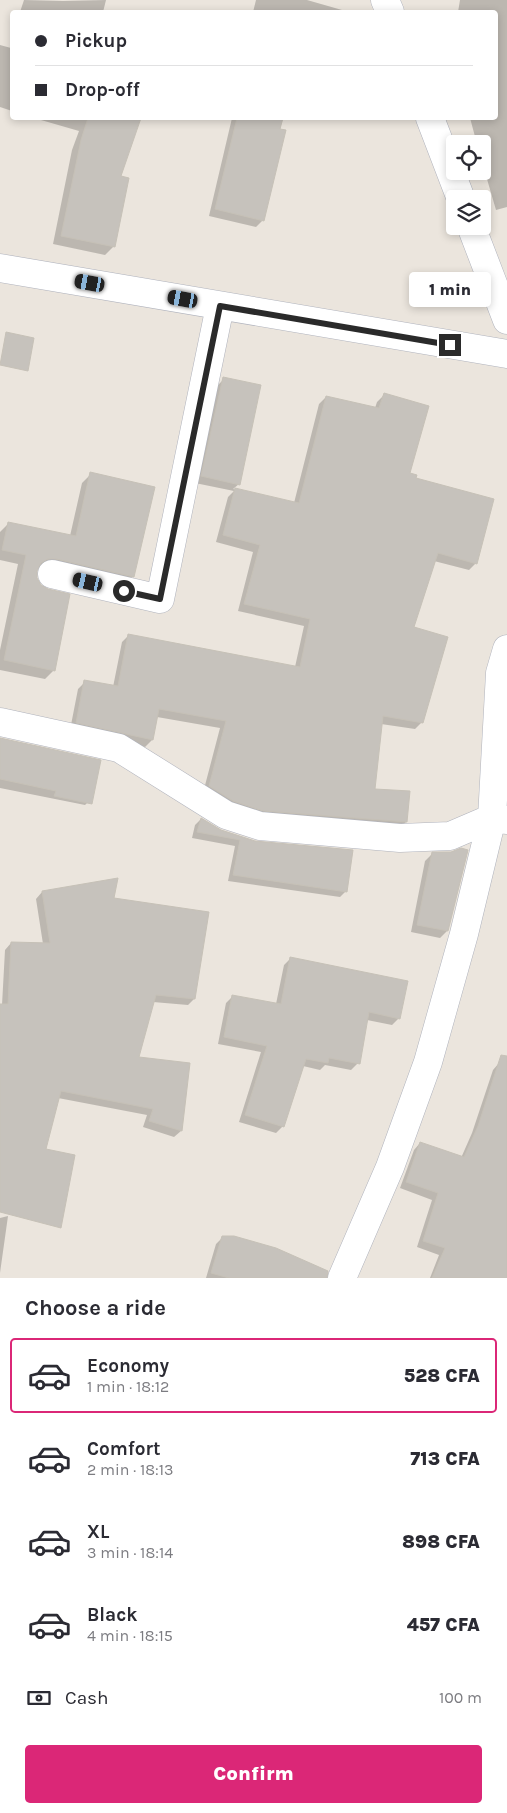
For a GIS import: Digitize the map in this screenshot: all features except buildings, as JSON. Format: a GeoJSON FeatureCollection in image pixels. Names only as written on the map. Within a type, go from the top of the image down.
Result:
{"type":"FeatureCollection","features":[{"type":"Feature","properties":{"kind":"street"},"geometry":{"type":"LineString","coordinates":[[431,120],[458,190]]}},
{"type":"Feature","properties":{"kind":"street"},"geometry":{"type":"LineString","coordinates":[[474,235],[507,320]]}},
{"type":"Feature","properties":{"kind":"street"},"geometry":{"type":"LineString","coordinates":[[0,268],[507,354]]}},
{"type":"Feature","properties":{"kind":"street"},"geometry":{"type":"LineString","coordinates":[[52,574],[160,599],[220,306]]}},
{"type":"Feature","properties":{"kind":"street"},"geometry":{"type":"LineString","coordinates":[[342,1278],[390,1167],[428,1062],[464,934],[500,819],[500,673],[507,649]]}},
{"type":"Feature","properties":{"kind":"street"},"geometry":{"type":"LineString","coordinates":[[0,722],[119,748],[226,815],[260,826],[400,838],[450,836],[500,819]]}},
{"type":"Feature","properties":{"kind":"route"},"geometry":{"type":"LineString","coordinates":[[124,591],[160,599],[220,306],[450,345]]}}]}
